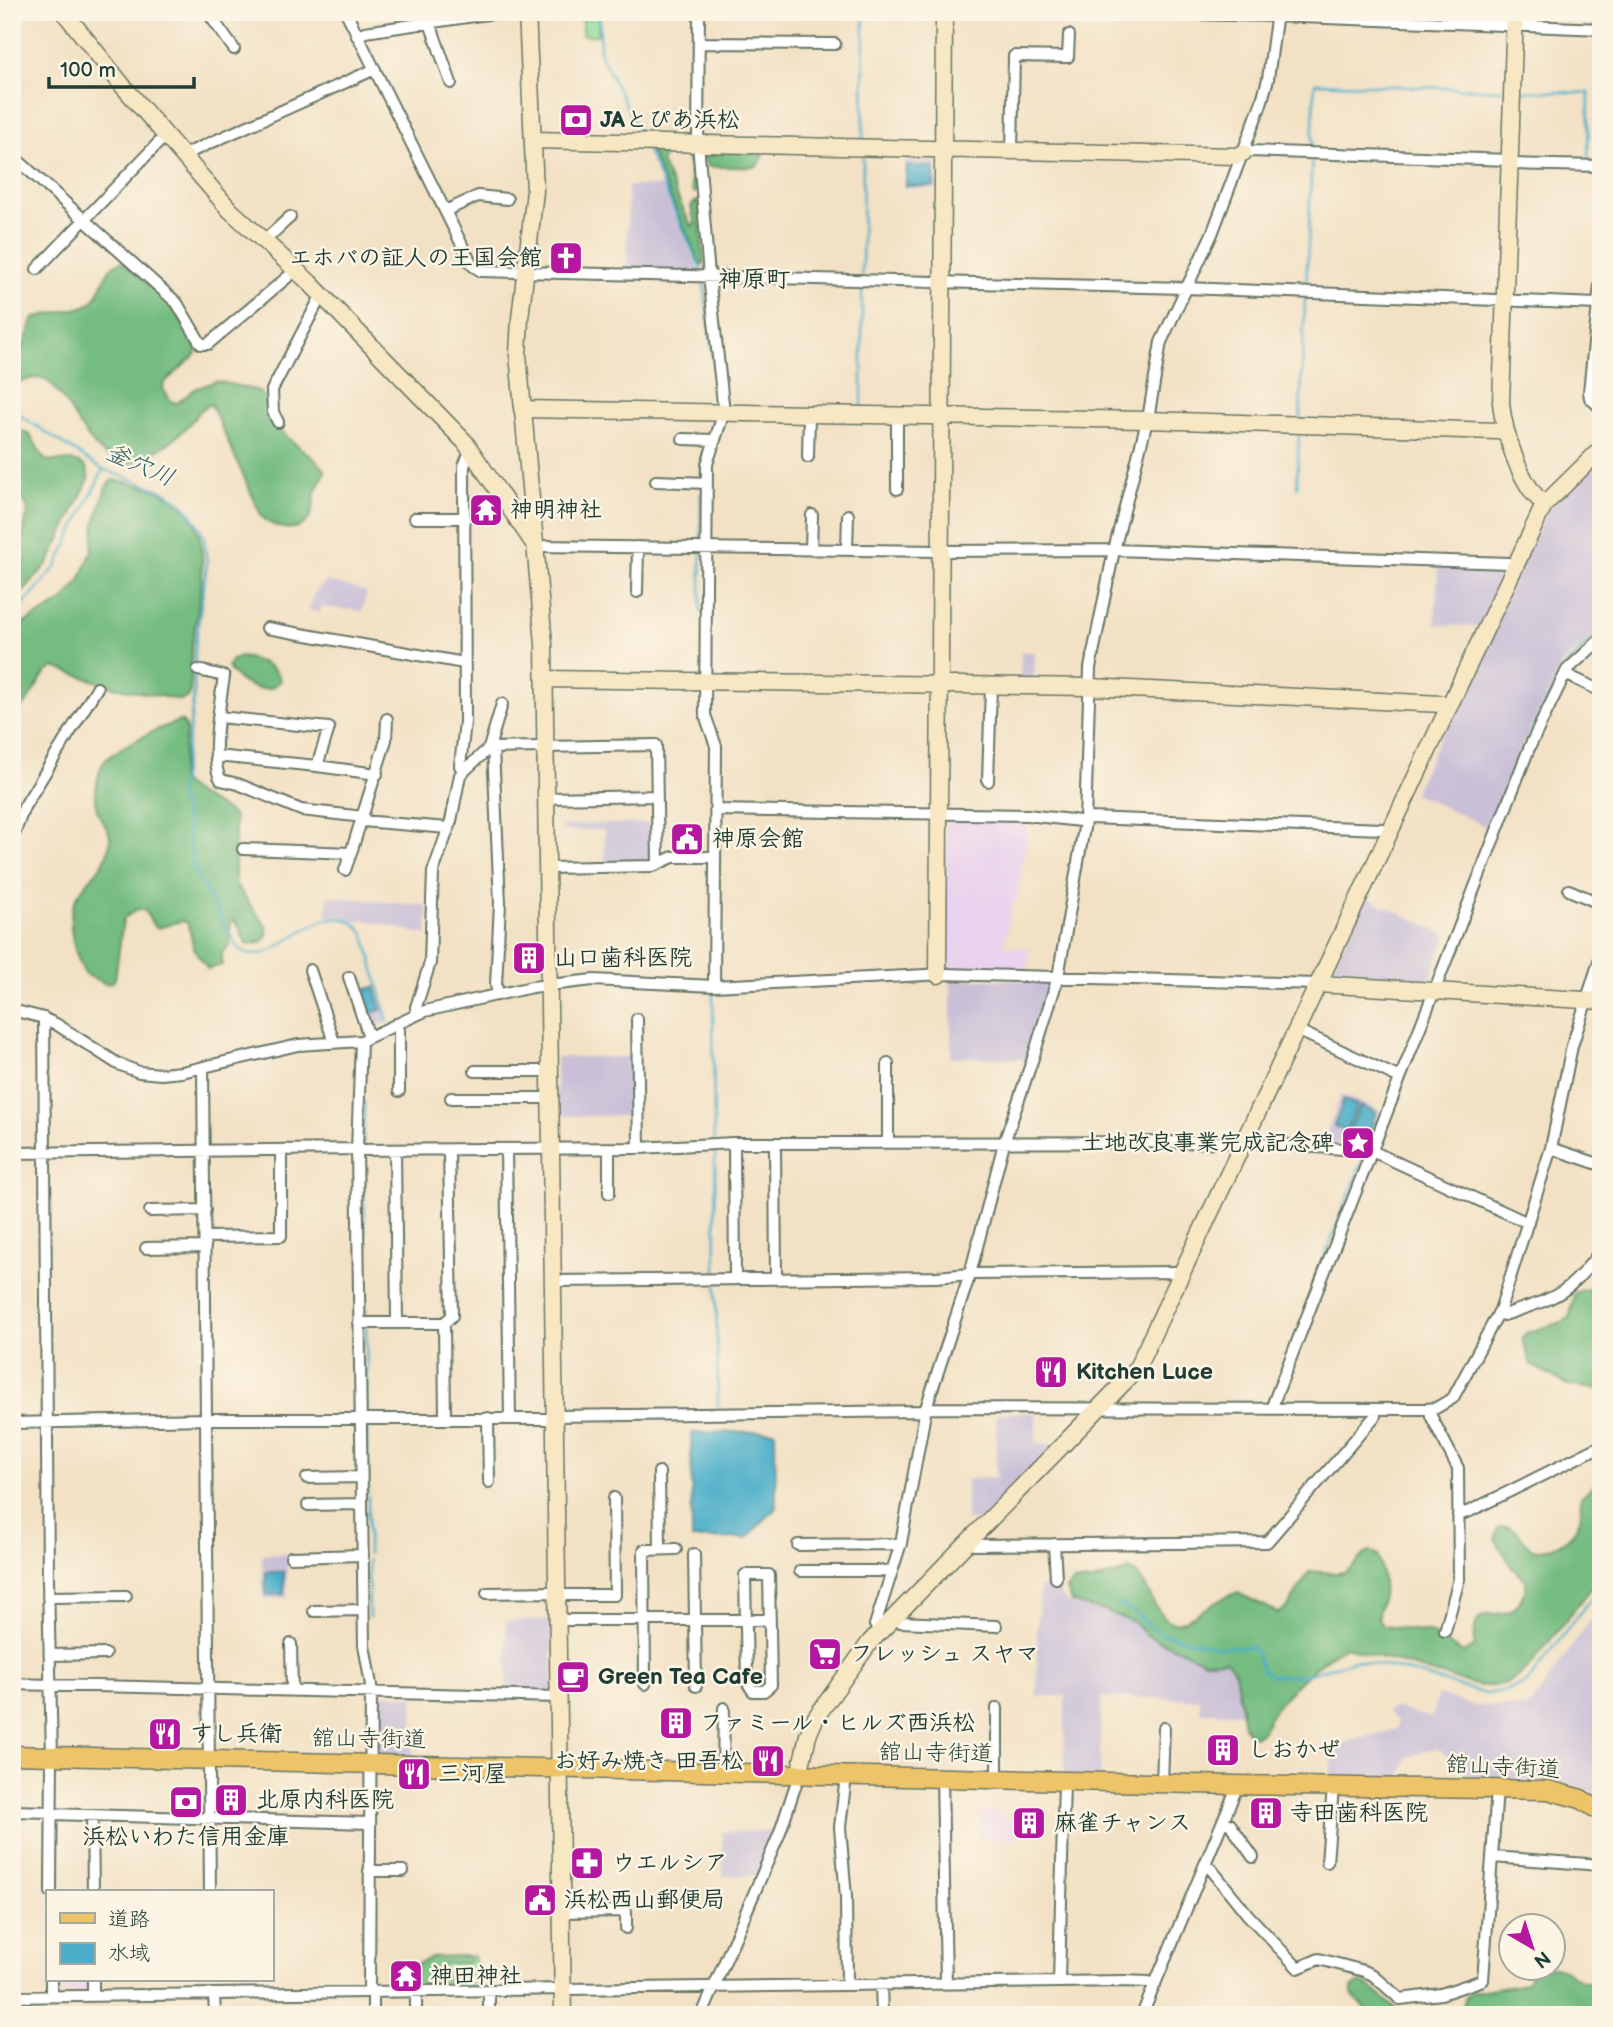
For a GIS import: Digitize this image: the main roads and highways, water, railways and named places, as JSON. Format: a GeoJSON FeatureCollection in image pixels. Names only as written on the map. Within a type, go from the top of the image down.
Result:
{"type":"FeatureCollection","features":[{"type":"Feature","properties":{"kind":"main road","name":"舘山寺街道"},"geometry":{"type":"LineString","coordinates":[[12,1755],[1497,1789],[1559,1792],[1599,1808]]}},
{"type":"Feature","properties":{"kind":"water"},"geometry":{"type":"Polygon","coordinates":[[[907,166],[934,167],[934,186],[906,186],[907,166]]]}},
{"type":"Feature","properties":{"kind":"water"},"geometry":{"type":"Polygon","coordinates":[[[375,987],[381,1010],[366,1014],[360,991],[375,987]]]}},
{"type":"Feature","properties":{"kind":"water"},"geometry":{"type":"Polygon","coordinates":[[[1344,1100],[1357,1105],[1347,1131],[1334,1126],[1344,1100]]]}},
{"type":"Feature","properties":{"kind":"water"},"geometry":{"type":"Polygon","coordinates":[[[1360,1106],[1376,1112],[1366,1139],[1349,1132],[1360,1106]]]}},
{"type":"Feature","properties":{"kind":"water"},"geometry":{"type":"Polygon","coordinates":[[[775,1431],[776,1508],[747,1538],[692,1539],[691,1433],[775,1431]]]}},
{"type":"Feature","properties":{"kind":"water"},"geometry":{"type":"Polygon","coordinates":[[[266,1572],[284,1572],[284,1594],[266,1595],[266,1572]]]}},
{"type":"Feature","properties":{"kind":"waterway"},"geometry":{"type":"LineString","coordinates":[[600,15],[614,12]]}},
{"type":"Feature","properties":{"kind":"waterway"},"geometry":{"type":"LineString","coordinates":[[748,12],[864,13],[863,142]]}},
{"type":"Feature","properties":{"kind":"waterway"},"geometry":{"type":"LineString","coordinates":[[600,14],[600,54],[641,136]]}},
{"type":"Feature","properties":{"kind":"waterway"},"geometry":{"type":"LineString","coordinates":[[1312,148],[1315,83],[1505,90]]}},
{"type":"Feature","properties":{"kind":"waterway"},"geometry":{"type":"LineString","coordinates":[[1518,91],[1589,93],[1588,162]]}},
{"type":"Feature","properties":{"kind":"waterway"},"geometry":{"type":"LineString","coordinates":[[647,150],[702,271]]}},
{"type":"Feature","properties":{"kind":"waterway"},"geometry":{"type":"LineString","coordinates":[[862,276],[863,153]]}},
{"type":"Feature","properties":{"kind":"waterway"},"geometry":{"type":"LineString","coordinates":[[1306,289],[1312,157]]}},
{"type":"Feature","properties":{"kind":"waterway"},"geometry":{"type":"LineString","coordinates":[[704,282],[714,371]]}},
{"type":"Feature","properties":{"kind":"waterway"},"geometry":{"type":"LineString","coordinates":[[862,284],[862,409]]}},
{"type":"Feature","properties":{"kind":"waterway"},"geometry":{"type":"LineString","coordinates":[[1300,420],[1305,297]]}},
{"type":"Feature","properties":{"kind":"waterway","name":"釜穴川"},"geometry":{"type":"LineString","coordinates":[[12,410],[100,468],[166,492],[186,507],[200,527],[207,563],[195,646],[194,695],[179,796],[187,822],[194,870],[237,946],[248,953],[268,952],[304,930],[331,919],[343,919],[355,924],[365,936],[388,1022]]}},
{"type":"Feature","properties":{"kind":"waterway"},"geometry":{"type":"LineString","coordinates":[[710,437],[715,417]]}},
{"type":"Feature","properties":{"kind":"waterway"},"geometry":{"type":"LineString","coordinates":[[1297,487],[1299,431]]}},
{"type":"Feature","properties":{"kind":"waterway"},"geometry":{"type":"LineString","coordinates":[[701,480],[707,447]]}},
{"type":"Feature","properties":{"kind":"waterway","name":"釜穴川"},"geometry":{"type":"LineString","coordinates":[[12,625],[23,605],[56,567],[103,470]]}},
{"type":"Feature","properties":{"kind":"waterway"},"geometry":{"type":"LineString","coordinates":[[701,493],[701,542]]}},
{"type":"Feature","properties":{"kind":"waterway"},"geometry":{"type":"LineString","coordinates":[[701,553],[701,612]]}},
{"type":"Feature","properties":{"kind":"waterway"},"geometry":{"type":"LineString","coordinates":[[1562,669],[1601,631]]}},
{"type":"Feature","properties":{"kind":"waterway"},"geometry":{"type":"LineString","coordinates":[[1527,741],[1558,678]]}},
{"type":"Feature","properties":{"kind":"waterway"},"geometry":{"type":"LineString","coordinates":[[713,993],[714,1141]]}},
{"type":"Feature","properties":{"kind":"waterway"},"geometry":{"type":"LineString","coordinates":[[365,1052],[370,1044],[388,1032]]}},
{"type":"Feature","properties":{"kind":"waterway"},"geometry":{"type":"LineString","coordinates":[[363,1145],[364,1102]]}},
{"type":"Feature","properties":{"kind":"waterway"},"geometry":{"type":"LineString","coordinates":[[1368,1146],[1378,1120]]}},
{"type":"Feature","properties":{"kind":"waterway"},"geometry":{"type":"LineString","coordinates":[[715,1147],[716,1275]]}},
{"type":"Feature","properties":{"kind":"waterway"},"geometry":{"type":"LineString","coordinates":[[1316,1278],[1365,1155]]}},
{"type":"Feature","properties":{"kind":"waterway"},"geometry":{"type":"LineString","coordinates":[[364,1156],[364,1185]]}},
{"type":"Feature","properties":{"kind":"waterway"},"geometry":{"type":"LineString","coordinates":[[364,1190],[365,1236]]}},
{"type":"Feature","properties":{"kind":"waterway"},"geometry":{"type":"LineString","coordinates":[[365,1241],[365,1248]]}},
{"type":"Feature","properties":{"kind":"waterway"},"geometry":{"type":"LineString","coordinates":[[365,1253],[365,1266]]}},
{"type":"Feature","properties":{"kind":"waterway"},"geometry":{"type":"LineString","coordinates":[[365,1272],[365,1286]]}},
{"type":"Feature","properties":{"kind":"waterway"},"geometry":{"type":"LineString","coordinates":[[716,1284],[718,1410]]}},
{"type":"Feature","properties":{"kind":"waterway"},"geometry":{"type":"LineString","coordinates":[[365,1292],[366,1305]]}},
{"type":"Feature","properties":{"kind":"waterway"},"geometry":{"type":"LineString","coordinates":[[366,1311],[366,1320]]}},
{"type":"Feature","properties":{"kind":"waterway"},"geometry":{"type":"LineString","coordinates":[[366,1327],[367,1413]]}},
{"type":"Feature","properties":{"kind":"waterway"},"geometry":{"type":"LineString","coordinates":[[367,1425],[368,1492]]}},
{"type":"Feature","properties":{"kind":"waterway"},"geometry":{"type":"LineString","coordinates":[[368,1497],[368,1554]]}},
{"type":"Feature","properties":{"kind":"waterway"},"geometry":{"type":"LineString","coordinates":[[368,1560],[369,1617]]}},
{"type":"Feature","properties":{"kind":"waterway"},"geometry":{"type":"LineString","coordinates":[[1119,1604],[1136,1613],[1150,1627],[1163,1634],[1218,1647],[1251,1647],[1256,1652],[1263,1671],[1271,1676],[1302,1676],[1356,1660],[1403,1670],[1486,1694],[1523,1684],[1532,1676],[1601,1585]]}},
{"type":"Feature","properties":{"kind":"place","name":"JAとぴあ浜松"},"geometry":{"type":"Point","coordinates":[576,120]}},
{"type":"Feature","properties":{"kind":"place","name":"エホバの証人の王国会館"},"geometry":{"type":"Point","coordinates":[566,258]}},
{"type":"Feature","properties":{"kind":"place","name":"神明神社"},"geometry":{"type":"Point","coordinates":[486,510]}},
{"type":"Feature","properties":{"kind":"place","name":"神原会館"},"geometry":{"type":"Point","coordinates":[687,839]}},
{"type":"Feature","properties":{"kind":"place","name":"山口歯科医院"},"geometry":{"type":"Point","coordinates":[529,958]}},
{"type":"Feature","properties":{"kind":"place","name":"土地改良事業完成記念碑"},"geometry":{"type":"Point","coordinates":[1358,1143]}},
{"type":"Feature","properties":{"kind":"place","name":"Kitchen Luce"},"geometry":{"type":"Point","coordinates":[1051,1372]}},
{"type":"Feature","properties":{"kind":"place","name":"フレッシュ スヤマ"},"geometry":{"type":"Point","coordinates":[825,1654]}},
{"type":"Feature","properties":{"kind":"place","name":"Green Tea Cafe"},"geometry":{"type":"Point","coordinates":[573,1677]}},
{"type":"Feature","properties":{"kind":"place","name":"ファミール・ヒルズ西浜松"},"geometry":{"type":"Point","coordinates":[676,1723]}},
{"type":"Feature","properties":{"kind":"place","name":"すし兵衛"},"geometry":{"type":"Point","coordinates":[165,1734]}},
{"type":"Feature","properties":{"kind":"place","name":"しおかぜ"},"geometry":{"type":"Point","coordinates":[1223,1750]}},
{"type":"Feature","properties":{"kind":"place","name":"お好み焼き 田吾松"},"geometry":{"type":"Point","coordinates":[768,1761]}},
{"type":"Feature","properties":{"kind":"place","name":"三河屋"},"geometry":{"type":"Point","coordinates":[414,1774]}},
{"type":"Feature","properties":{"kind":"place","name":"北原内科医院"},"geometry":{"type":"Point","coordinates":[231,1800]}},
{"type":"Feature","properties":{"kind":"place","name":"浜松いわた信用金庫"},"geometry":{"type":"Point","coordinates":[186,1802]}},
{"type":"Feature","properties":{"kind":"place","name":"寺田歯科医院"},"geometry":{"type":"Point","coordinates":[1266,1813]}},
{"type":"Feature","properties":{"kind":"place","name":"麻雀チャンス"},"geometry":{"type":"Point","coordinates":[1029,1823]}},
{"type":"Feature","properties":{"kind":"place","name":"ウエルシア"},"geometry":{"type":"Point","coordinates":[587,1863]}},
{"type":"Feature","properties":{"kind":"place","name":"浜松西山郵便局"},"geometry":{"type":"Point","coordinates":[540,1900]}},
{"type":"Feature","properties":{"kind":"place","name":"神田神社"},"geometry":{"type":"Point","coordinates":[406,1976]}},
{"type":"Feature","properties":{"kind":"district","name":"神原町"},"geometry":{"type":"Point","coordinates":[754,279]}}]}
